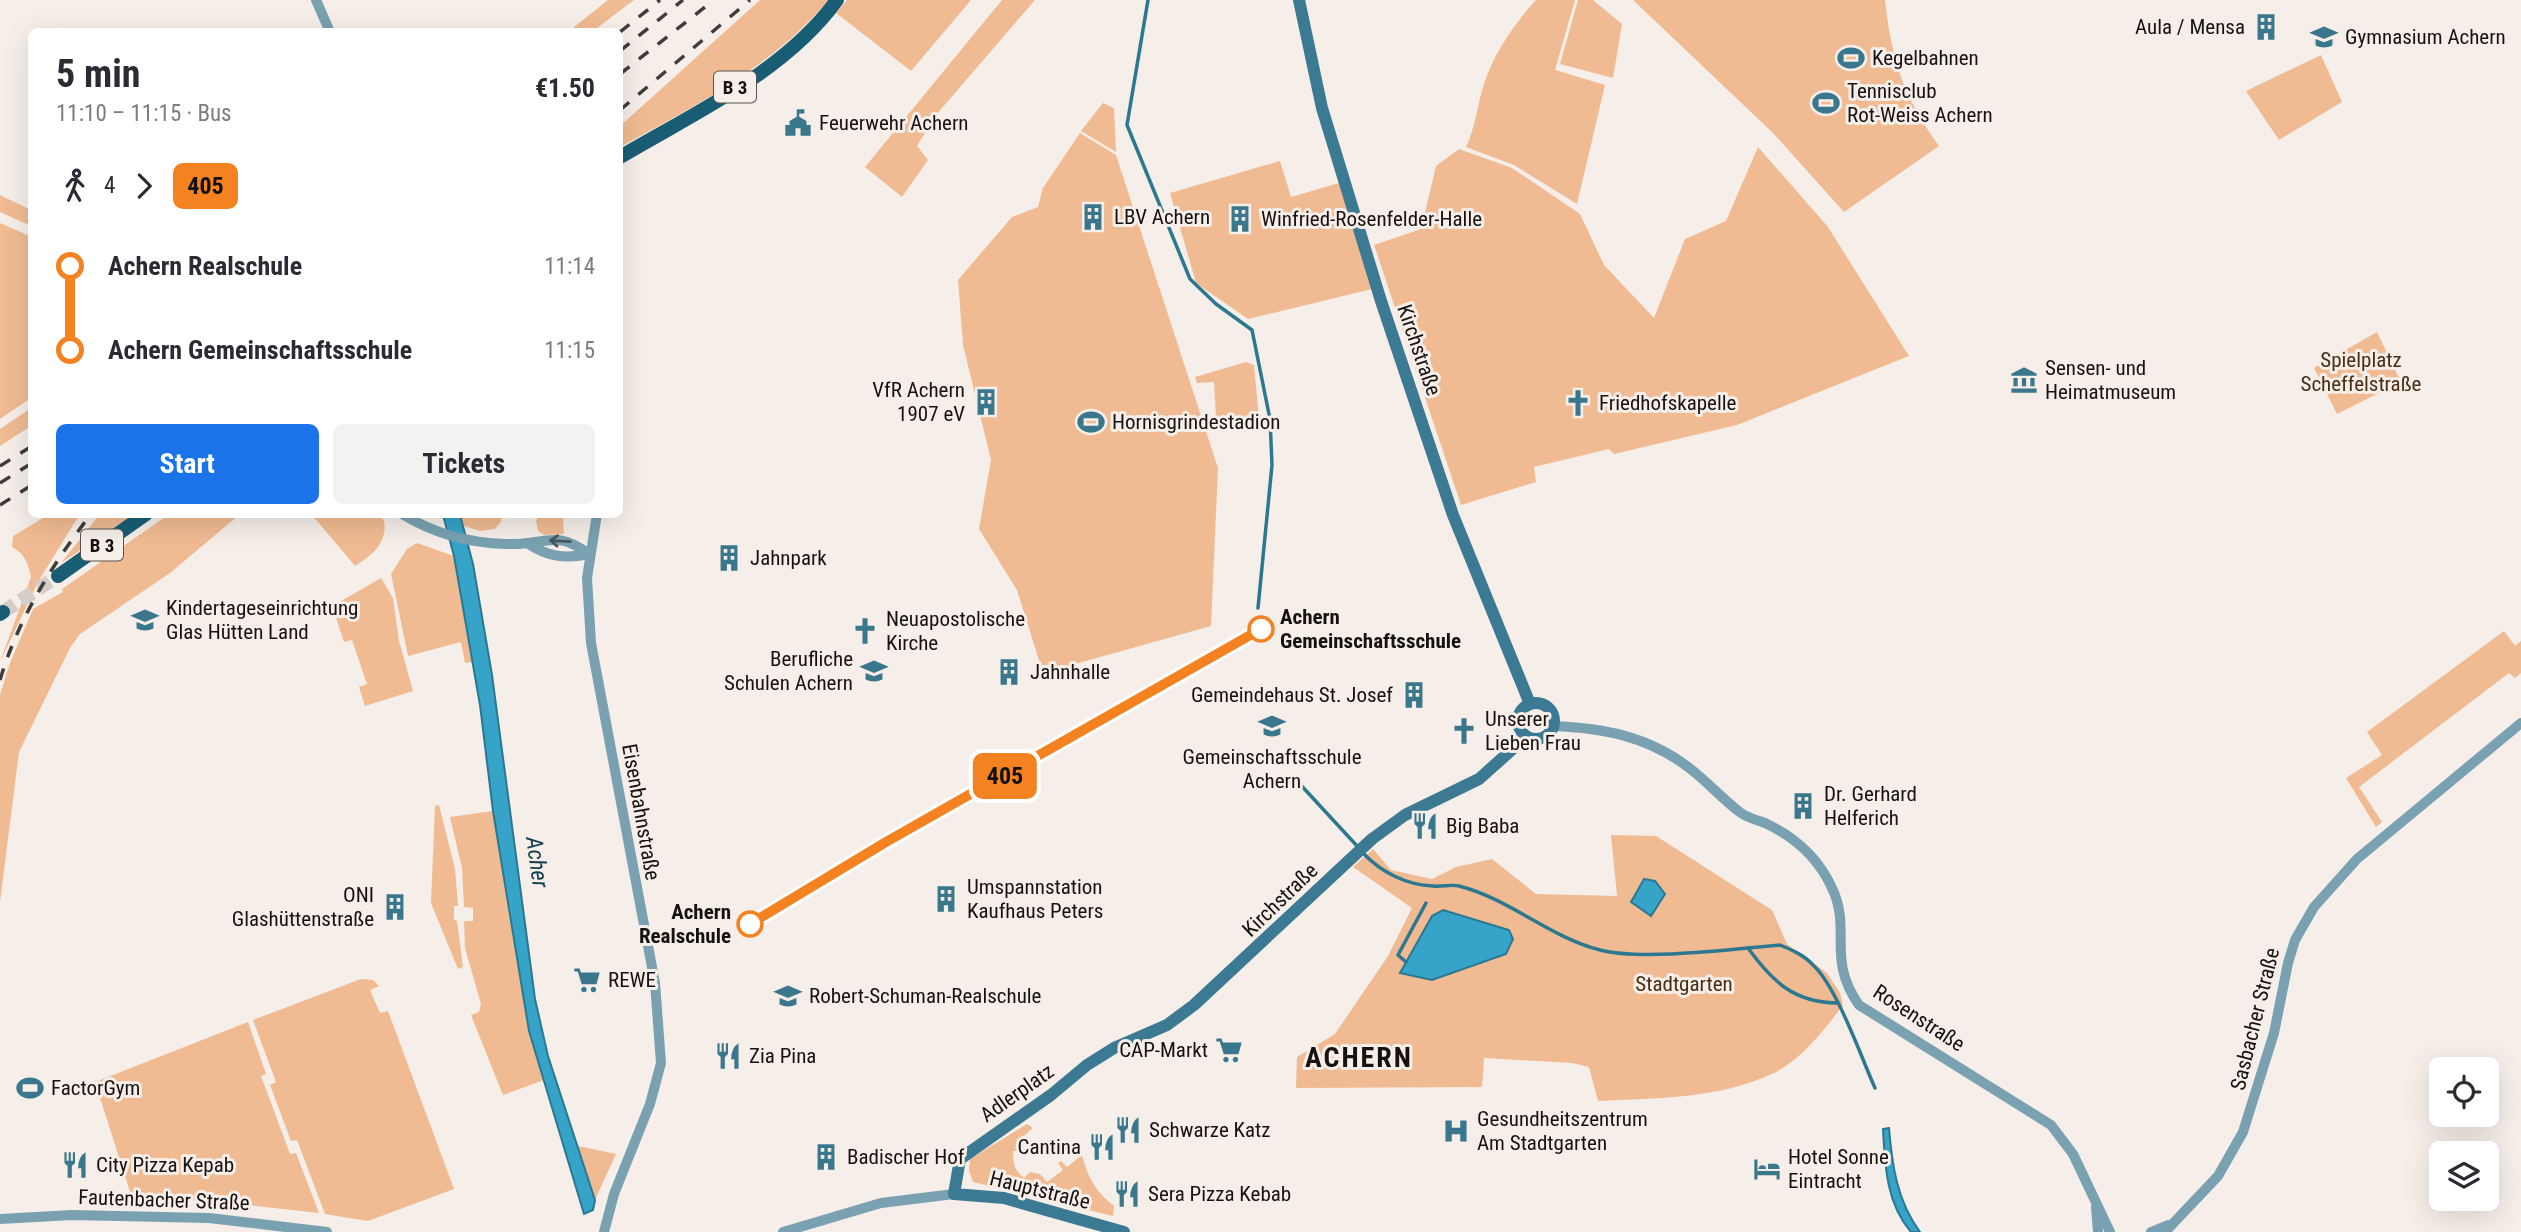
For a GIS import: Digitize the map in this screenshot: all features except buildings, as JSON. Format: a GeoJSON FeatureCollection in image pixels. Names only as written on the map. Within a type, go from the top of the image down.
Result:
{"type":"FeatureCollection","features":[{"type":"Feature","properties":{"kind":"main road","name":"B 3"},"geometry":{"type":"LineString","coordinates":[[623,155],[715,101],[777,60],[806,36],[837,0]]}},
{"type":"Feature","properties":{"kind":"main road","name":"Kirchstraße"},"geometry":{"type":"LineString","coordinates":[[1299,0],[1322,108],[1381,301],[1453,515],[1530,704]]}},
{"type":"Feature","properties":{"kind":"main road","name":"B 3"},"geometry":{"type":"LineString","coordinates":[[58,576],[139,518]]}},
{"type":"Feature","properties":{"kind":"main road"},"geometry":{"type":"LineString","coordinates":[[1530,704],[1539,704],[1548,708],[1553,716],[1553,726],[1548,734],[1540,739],[1526,737],[1517,722],[1520,713],[1530,704]]}},
{"type":"Feature","properties":{"kind":"main road","name":"Kirchstraße"},"geometry":{"type":"LineString","coordinates":[[1128,1042],[1167,1025],[1194,1005],[1281,927],[1368,842],[1405,816],[1479,779],[1517,748],[1526,737]]}},
{"type":"Feature","properties":{"kind":"main road","name":"Adlerplatz"},"geometry":{"type":"LineString","coordinates":[[954,1194],[957,1172],[964,1153],[1051,1095],[1087,1065],[1128,1042]]}},
{"type":"Feature","properties":{"kind":"main road","name":"Hauptstraße"},"geometry":{"type":"LineString","coordinates":[[954,1194],[1004,1198],[1124,1232]]}},
{"type":"Feature","properties":{"kind":"street"},"geometry":{"type":"LineString","coordinates":[[316,0],[328,28]]}},
{"type":"Feature","properties":{"kind":"street"},"geometry":{"type":"LineString","coordinates":[[409,518],[425,527],[479,541],[527,543],[567,540],[590,554]]}},
{"type":"Feature","properties":{"kind":"street","name":"Eisenbahnstraße"},"geometry":{"type":"LineString","coordinates":[[596,518],[587,584],[591,643],[655,984],[661,1049],[659,1074],[650,1104],[614,1194],[604,1232]]}},
{"type":"Feature","properties":{"kind":"street"},"geometry":{"type":"LineString","coordinates":[[527,543],[542,553],[565,558],[590,554]]}},
{"type":"Feature","properties":{"kind":"street","name":"Sasbacher Straße"},"geometry":{"type":"LineString","coordinates":[[2151,1232],[2166,1229],[2218,1176],[2243,1132],[2274,1033],[2295,940],[2314,907],[2357,859],[2521,723]]}},
{"type":"Feature","properties":{"kind":"street","name":"Rosenstraße"},"geometry":{"type":"LineString","coordinates":[[1553,726],[1603,729],[1660,749],[1689,768],[1744,815],[1794,839],[1823,870],[1837,898],[1841,969],[1846,986],[1859,1005],[2051,1125],[2073,1154],[2110,1232]]}},
{"type":"Feature","properties":{"kind":"street","name":"Hauptstraße"},"geometry":{"type":"LineString","coordinates":[[783,1232],[881,1203],[954,1194]]}},
{"type":"Feature","properties":{"kind":"street","name":"Rosenstraße"},"geometry":{"type":"LineString","coordinates":[[2096,1207],[2098,1232]]}},
{"type":"Feature","properties":{"kind":"street","name":"Fautenbacher Straße"},"geometry":{"type":"LineString","coordinates":[[0,1219],[53,1215],[209,1218],[327,1232]]}},
{"type":"Feature","properties":{"kind":"green space"},"geometry":{"type":"Polygon","coordinates":[[[608,0],[634,0],[597,28],[573,28],[608,0]]]}},
{"type":"Feature","properties":{"kind":"green space"},"geometry":{"type":"Polygon","coordinates":[[[760,0],[829,0],[782,46],[757,65],[704,100],[623,145],[623,123],[760,0]]]}},
{"type":"Feature","properties":{"kind":"green space"},"geometry":{"type":"Polygon","coordinates":[[[847,0],[971,0],[911,71],[836,13],[847,0]]]}},
{"type":"Feature","properties":{"kind":"green space"},"geometry":{"type":"Polygon","coordinates":[[[1002,0],[1035,0],[936,115],[917,146],[928,160],[902,197],[865,167],[1002,0]]]}},
{"type":"Feature","properties":{"kind":"green space"},"geometry":{"type":"Polygon","coordinates":[[[1536,0],[1575,0],[1555,70],[1605,85],[1577,204],[1514,165],[1466,147],[1493,61],[1520,19],[1536,0]]]}},
{"type":"Feature","properties":{"kind":"green space"},"geometry":{"type":"Polygon","coordinates":[[[1578,0],[1593,0],[1622,24],[1613,78],[1560,64],[1578,0]]]}},
{"type":"Feature","properties":{"kind":"green space","name":"Tennisclub Rot-Weiss Achern"},"geometry":{"type":"Polygon","coordinates":[[[1633,0],[1885,0],[1891,42],[1901,77],[1916,110],[1939,146],[1844,212],[1773,133],[1633,0]]]}},
{"type":"Feature","properties":{"kind":"green space"},"geometry":{"type":"Polygon","coordinates":[[[2321,55],[2342,102],[2279,140],[2246,91],[2321,55]]]}},
{"type":"Feature","properties":{"kind":"green space"},"geometry":{"type":"Polygon","coordinates":[[[1103,103],[1114,108],[1116,152],[1081,131],[1103,103]]]}},
{"type":"Feature","properties":{"kind":"green space","name":"Hornisgrindestadion"},"geometry":{"type":"Polygon","coordinates":[[[1080,133],[1116,155],[1218,468],[1211,626],[1043,673],[1017,590],[979,529],[991,460],[963,345],[958,280],[1012,217],[1038,207],[1043,188],[1080,133]]]}},
{"type":"Feature","properties":{"kind":"green space"},"geometry":{"type":"Polygon","coordinates":[[[1758,147],[1828,227],[1909,356],[1737,425],[1614,454],[1609,449],[1534,467],[1536,482],[1461,505],[1374,245],[1421,229],[1436,166],[1459,149],[1512,168],[1580,214],[1604,265],[1654,318],[1685,239],[1726,221],[1758,147]]]}},
{"type":"Feature","properties":{"kind":"green space"},"geometry":{"type":"Polygon","coordinates":[[[1280,161],[1291,197],[1339,183],[1372,289],[1248,319],[1196,283],[1170,193],[1280,161]]]}},
{"type":"Feature","properties":{"kind":"green space"},"geometry":{"type":"Polygon","coordinates":[[[0,195],[28,209],[28,225],[0,212],[0,195]]]}},
{"type":"Feature","properties":{"kind":"green space"},"geometry":{"type":"Polygon","coordinates":[[[0,223],[28,235],[28,400],[0,419],[0,223]]]}},
{"type":"Feature","properties":{"kind":"green space","name":"Spielplatz Scheffelstraße"},"geometry":{"type":"Polygon","coordinates":[[[2377,332],[2401,382],[2337,414],[2314,368],[2377,332]]]}},
{"type":"Feature","properties":{"kind":"green space"},"geometry":{"type":"Polygon","coordinates":[[[1246,362],[1254,365],[1259,419],[1216,419],[1214,382],[1197,383],[1195,377],[1246,362]]]}},
{"type":"Feature","properties":{"kind":"green space"},"geometry":{"type":"Polygon","coordinates":[[[28,410],[28,428],[0,446],[0,429],[28,410]]]}},
{"type":"Feature","properties":{"kind":"green space"},"geometry":{"type":"Polygon","coordinates":[[[43,518],[77,518],[38,582],[0,662],[31,577],[25,559],[12,547],[13,536],[43,518]]]}},
{"type":"Feature","properties":{"kind":"green space"},"geometry":{"type":"Polygon","coordinates":[[[97,518],[129,518],[61,563],[97,518]]]}},
{"type":"Feature","properties":{"kind":"green space"},"geometry":{"type":"Polygon","coordinates":[[[164,518],[235,518],[170,573],[80,634],[70,648],[19,752],[0,902],[0,695],[10,663],[33,609],[63,592],[62,589],[164,518]]]}},
{"type":"Feature","properties":{"kind":"green space"},"geometry":{"type":"Polygon","coordinates":[[[315,518],[384,520],[381,542],[373,553],[355,566],[315,518]]]}},
{"type":"Feature","properties":{"kind":"green space"},"geometry":{"type":"Polygon","coordinates":[[[461,518],[502,518],[495,529],[480,531],[464,526],[461,518]]]}},
{"type":"Feature","properties":{"kind":"green space"},"geometry":{"type":"Polygon","coordinates":[[[538,518],[563,518],[564,534],[544,535],[538,531],[538,518]]]}},
{"type":"Feature","properties":{"kind":"green space"},"geometry":{"type":"Polygon","coordinates":[[[417,543],[454,556],[472,662],[465,663],[461,642],[408,656],[391,574],[407,549],[417,543]]]}},
{"type":"Feature","properties":{"kind":"green space"},"geometry":{"type":"Polygon","coordinates":[[[381,578],[393,598],[399,641],[413,691],[365,706],[359,687],[367,684],[352,640],[344,642],[335,615],[336,604],[381,578]]]}},
{"type":"Feature","properties":{"kind":"green space"},"geometry":{"type":"Polygon","coordinates":[[[2504,631],[2515,646],[2521,641],[2521,673],[2515,678],[2509,673],[2359,787],[2382,822],[2376,827],[2346,778],[2382,755],[2367,732],[2504,631]]]}},
{"type":"Feature","properties":{"kind":"green space"},"geometry":{"type":"Polygon","coordinates":[[[439,805],[455,869],[458,906],[454,906],[454,920],[457,921],[463,967],[458,969],[431,903],[435,806],[439,805]]]}},
{"type":"Feature","properties":{"kind":"green space"},"geometry":{"type":"Polygon","coordinates":[[[493,811],[529,1031],[544,1080],[503,1095],[471,1015],[479,1012],[481,1004],[465,948],[464,921],[473,921],[473,908],[464,907],[462,868],[450,817],[493,811]]]}},
{"type":"Feature","properties":{"kind":"green space","name":"Stadtgarten"},"geometry":{"type":"Polygon","coordinates":[[[1611,835],[1656,836],[1772,910],[1787,944],[1827,973],[1840,993],[1843,1005],[1821,1033],[1794,1060],[1774,1073],[1732,1088],[1688,1096],[1643,1099],[1598,1101],[1589,1067],[1572,1063],[1484,1058],[1482,1087],[1296,1088],[1297,1057],[1335,1034],[1388,956],[1412,908],[1353,867],[1373,849],[1391,870],[1432,879],[1456,867],[1492,859],[1536,894],[1617,896],[1611,835]]]}},
{"type":"Feature","properties":{"kind":"green space"},"geometry":{"type":"Polygon","coordinates":[[[361,979],[373,980],[379,986],[370,990],[380,1013],[388,1011],[454,1189],[368,1221],[325,1214],[297,1140],[291,1141],[270,1085],[276,1082],[253,1020],[361,979]]]}},
{"type":"Feature","properties":{"kind":"green space"},"geometry":{"type":"Polygon","coordinates":[[[248,1022],[266,1074],[261,1076],[290,1154],[296,1153],[319,1213],[211,1201],[132,1198],[95,1082],[248,1022]]]}},
{"type":"Feature","properties":{"kind":"green space"},"geometry":{"type":"Polygon","coordinates":[[[1027,1124],[1033,1128],[1017,1142],[1024,1147],[1022,1151],[1013,1151],[1018,1172],[1024,1178],[1030,1172],[1040,1174],[1047,1182],[1063,1170],[1058,1163],[1061,1161],[1067,1167],[1082,1155],[1093,1184],[1114,1206],[1113,1216],[973,1182],[969,1171],[970,1159],[1027,1124]]]}},
{"type":"Feature","properties":{"kind":"green space"},"geometry":{"type":"Polygon","coordinates":[[[578,1146],[616,1154],[595,1200],[578,1146]]]}},
{"type":"Feature","properties":{"kind":"water"},"geometry":{"type":"Polygon","coordinates":[[[444,518],[461,518],[473,564],[492,675],[535,999],[548,1056],[595,1200],[593,1210],[584,1214],[529,1031],[493,811],[480,705],[454,556],[444,518]]]}},
{"type":"Feature","properties":{"kind":"water"},"geometry":{"type":"Polygon","coordinates":[[[1644,879],[1655,881],[1665,894],[1651,916],[1631,902],[1644,879]]]}},
{"type":"Feature","properties":{"kind":"water"},"geometry":{"type":"Polygon","coordinates":[[[1443,910],[1509,930],[1513,939],[1506,954],[1432,980],[1400,973],[1432,916],[1443,910]]]}},
{"type":"Feature","properties":{"kind":"water"},"geometry":{"type":"Polygon","coordinates":[[[1889,1128],[1897,1182],[1906,1208],[1920,1232],[1911,1232],[1903,1221],[1896,1209],[1888,1183],[1883,1129],[1889,1128]]]}},
{"type":"Feature","properties":{"kind":"waterway"},"geometry":{"type":"LineString","coordinates":[[1148,0],[1127,125],[1190,279],[1216,304],[1252,330],[1270,419],[1272,465],[1258,608]]}},
{"type":"Feature","properties":{"kind":"waterway"},"geometry":{"type":"LineString","coordinates":[[1298,782],[1358,847]]}},
{"type":"Feature","properties":{"kind":"waterway"},"geometry":{"type":"LineString","coordinates":[[1363,853],[1386,872],[1404,880],[1423,885],[1456,885],[1478,892],[1564,936],[1600,950],[1663,954],[1780,945],[1789,949],[1809,961],[1831,989],[1875,1088]]}},
{"type":"Feature","properties":{"kind":"waterway"},"geometry":{"type":"LineString","coordinates":[[1406,962],[1398,955],[1426,903]]}},
{"type":"Feature","properties":{"kind":"waterway"},"geometry":{"type":"LineString","coordinates":[[1748,948],[1785,988],[1807,999],[1836,1003]]}},
{"type":"Feature","properties":{"kind":"tunnel"},"geometry":{"type":"LineString","coordinates":[[3,612],[58,576]]}},
{"type":"Feature","properties":{"kind":"railway"},"geometry":{"type":"LineString","coordinates":[[623,30],[660,0]]}},
{"type":"Feature","properties":{"kind":"railway"},"geometry":{"type":"LineString","coordinates":[[623,49],[683,0]]}},
{"type":"Feature","properties":{"kind":"railway"},"geometry":{"type":"LineString","coordinates":[[623,72],[714,0]]}},
{"type":"Feature","properties":{"kind":"railway"},"geometry":{"type":"LineString","coordinates":[[623,107],[750,0]]}},
{"type":"Feature","properties":{"kind":"railway"},"geometry":{"type":"LineString","coordinates":[[0,466],[28,448]]}},
{"type":"Feature","properties":{"kind":"railway"},"geometry":{"type":"LineString","coordinates":[[0,483],[28,466]]}},
{"type":"Feature","properties":{"kind":"railway"},"geometry":{"type":"LineString","coordinates":[[0,505],[28,488]]}},
{"type":"Feature","properties":{"kind":"railway"},"geometry":{"type":"LineString","coordinates":[[0,680],[26,614],[88,518]]}},
{"type":"Feature","properties":{"kind":"bus line","name":"405"},"geometry":{"type":"LineString","coordinates":[[750,924],[886,842],[1261,629]]}},
{"type":"Feature","properties":{"kind":"place","name":"Aula / Mensa"},"geometry":{"type":"Point","coordinates":[2266,27]}},
{"type":"Feature","properties":{"kind":"place","name":"Gymnasium Achern"},"geometry":{"type":"Point","coordinates":[2324,37]}},
{"type":"Feature","properties":{"kind":"place","name":"Kegelbahnen"},"geometry":{"type":"Point","coordinates":[1851,58]}},
{"type":"Feature","properties":{"kind":"place","name":"Tennisclub Rot-Weiss Achern"},"geometry":{"type":"Point","coordinates":[1826,103]}},
{"type":"Feature","properties":{"kind":"place","name":"Feuerwehr Achern"},"geometry":{"type":"Point","coordinates":[798,123]}},
{"type":"Feature","properties":{"kind":"place","name":"LBV Achern"},"geometry":{"type":"Point","coordinates":[1093,217]}},
{"type":"Feature","properties":{"kind":"place","name":"Winfried-Rosenfelder-Halle"},"geometry":{"type":"Point","coordinates":[1240,219]}},
{"type":"Feature","properties":{"kind":"place","name":"Sensen- und Heimatmuseum"},"geometry":{"type":"Point","coordinates":[2024,380]}},
{"type":"Feature","properties":{"kind":"place","name":"VfR Achern 1907 eV"},"geometry":{"type":"Point","coordinates":[986,402]}},
{"type":"Feature","properties":{"kind":"place","name":"Friedhofskapelle"},"geometry":{"type":"Point","coordinates":[1578,403]}},
{"type":"Feature","properties":{"kind":"place","name":"Hornisgrindestadion"},"geometry":{"type":"Point","coordinates":[1091,422]}},
{"type":"Feature","properties":{"kind":"place","name":"Jahnpark"},"geometry":{"type":"Point","coordinates":[729,558]}},
{"type":"Feature","properties":{"kind":"place","name":"Kindertageseinrichtung Glas Hütten Land"},"geometry":{"type":"Point","coordinates":[145,620]}},
{"type":"Feature","properties":{"kind":"place","name":"Achern Gemeinschaftsschule"},"geometry":{"type":"Point","coordinates":[1261,629]}},
{"type":"Feature","properties":{"kind":"place","name":"Neuapostolische Kirche"},"geometry":{"type":"Point","coordinates":[865,631]}},
{"type":"Feature","properties":{"kind":"place","name":"Berufliche Schulen Achern"},"geometry":{"type":"Point","coordinates":[874,671]}},
{"type":"Feature","properties":{"kind":"place","name":"Jahnhalle"},"geometry":{"type":"Point","coordinates":[1009,672]}},
{"type":"Feature","properties":{"kind":"place","name":"Gemeindehaus St. Josef"},"geometry":{"type":"Point","coordinates":[1414,695]}},
{"type":"Feature","properties":{"kind":"place","name":"Gemeinschaftsschule Achern"},"geometry":{"type":"Point","coordinates":[1272,726]}},
{"type":"Feature","properties":{"kind":"place","name":"Unserer Lieben Frau"},"geometry":{"type":"Point","coordinates":[1464,731]}},
{"type":"Feature","properties":{"kind":"place","name":"Dr. Gerhard Helferich"},"geometry":{"type":"Point","coordinates":[1803,806]}},
{"type":"Feature","properties":{"kind":"place","name":"Big Baba"},"geometry":{"type":"Point","coordinates":[1425,826]}},
{"type":"Feature","properties":{"kind":"place","name":"Umspannstation Kaufhaus Peters"},"geometry":{"type":"Point","coordinates":[946,899]}},
{"type":"Feature","properties":{"kind":"place","name":"ONI Glashüttenstraße"},"geometry":{"type":"Point","coordinates":[395,907]}},
{"type":"Feature","properties":{"kind":"place","name":"Achern Realschule"},"geometry":{"type":"Point","coordinates":[750,924]}},
{"type":"Feature","properties":{"kind":"place","name":"REWE"},"geometry":{"type":"Point","coordinates":[587,980]}},
{"type":"Feature","properties":{"kind":"place","name":"Robert-Schuman-Realschule"},"geometry":{"type":"Point","coordinates":[788,996]}},
{"type":"Feature","properties":{"kind":"place","name":"CAP-Markt"},"geometry":{"type":"Point","coordinates":[1229,1050]}},
{"type":"Feature","properties":{"kind":"place","name":"Zia Pina"},"geometry":{"type":"Point","coordinates":[728,1056]}},
{"type":"Feature","properties":{"kind":"place","name":"FactorGym"},"geometry":{"type":"Point","coordinates":[30,1088]}},
{"type":"Feature","properties":{"kind":"place","name":"Schwarze Katz"},"geometry":{"type":"Point","coordinates":[1128,1130]}},
{"type":"Feature","properties":{"kind":"place","name":"Gesundheitszentrum Am Stadtgarten"},"geometry":{"type":"Point","coordinates":[1456,1131]}},
{"type":"Feature","properties":{"kind":"place","name":"Cantina"},"geometry":{"type":"Point","coordinates":[1102,1147]}},
{"type":"Feature","properties":{"kind":"place","name":"Badischer Hof"},"geometry":{"type":"Point","coordinates":[826,1157]}},
{"type":"Feature","properties":{"kind":"place","name":"City Pizza Kepab"},"geometry":{"type":"Point","coordinates":[75,1165]}},
{"type":"Feature","properties":{"kind":"place","name":"Hotel Sonne Eintracht"},"geometry":{"type":"Point","coordinates":[1767,1169]}},
{"type":"Feature","properties":{"kind":"place","name":"Sera Pizza Kebab"},"geometry":{"type":"Point","coordinates":[1127,1194]}},
{"type":"Feature","properties":{"kind":"district","name":"ACHERN"},"geometry":{"type":"Point","coordinates":[1359,1057]}},
{"type":"Feature","properties":{"kind":"water label","name":"Acher"},"geometry":{"type":"Point","coordinates":[537,862]}}]}
